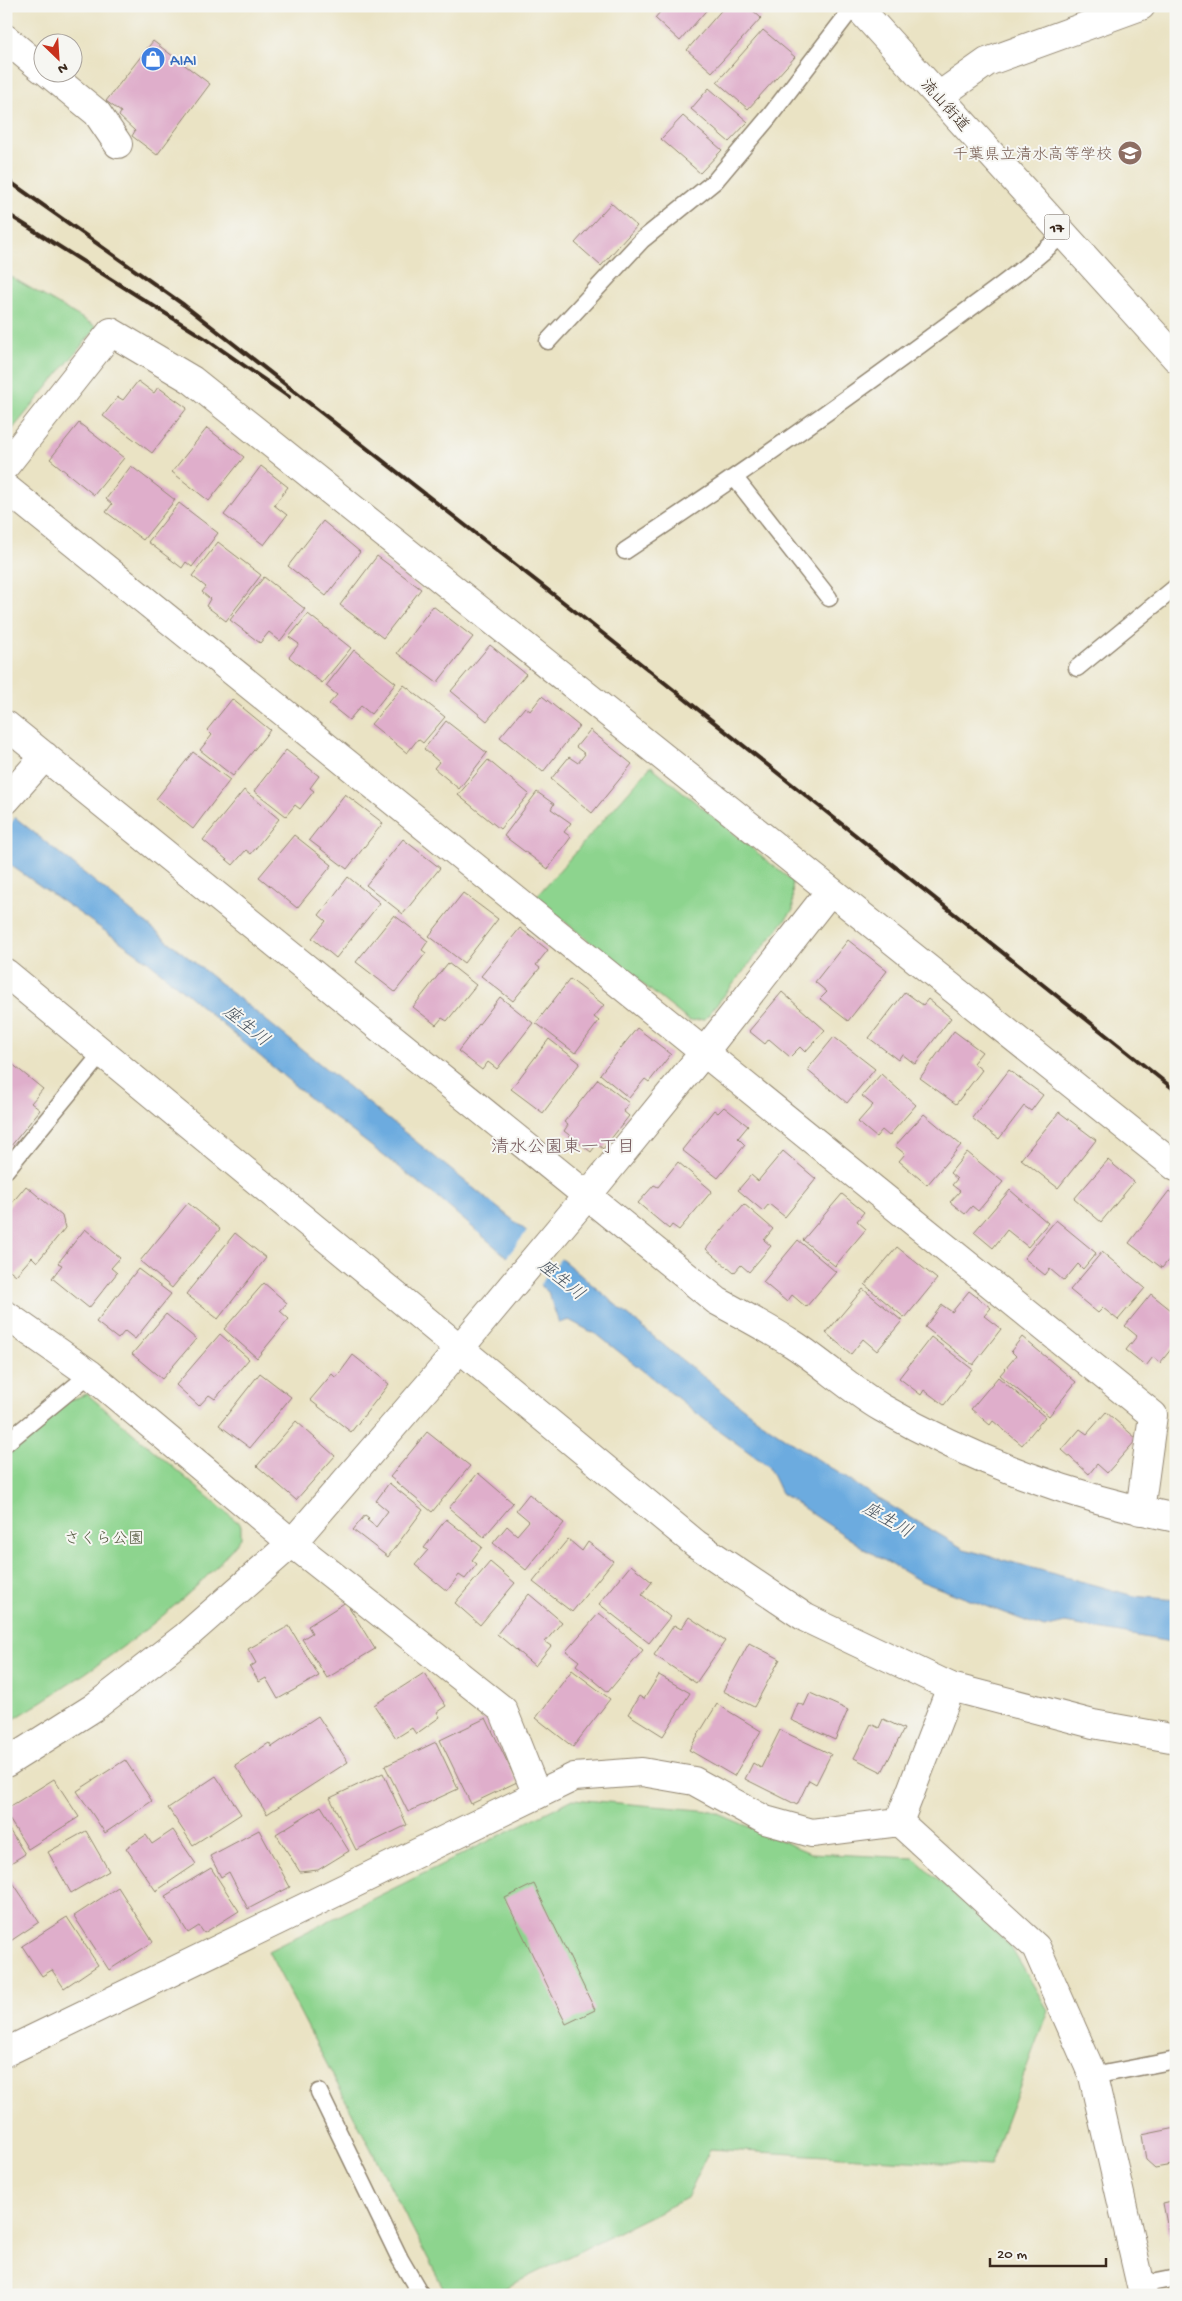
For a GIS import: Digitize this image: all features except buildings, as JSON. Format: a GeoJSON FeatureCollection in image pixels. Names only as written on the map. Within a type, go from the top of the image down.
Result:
{"type":"FeatureCollection","features":[{"type":"Feature","properties":{"kind":"street","name":"流山街道"},"geometry":{"type":"LineString","coordinates":[[856,6],[1176,358]]}},
{"type":"Feature","properties":{"kind":"street"},"geometry":{"type":"LineString","coordinates":[[939,96],[987,62],[1141,6]]}},
{"type":"Feature","properties":{"kind":"street"},"geometry":{"type":"LineString","coordinates":[[6,39],[32,61]]}},
{"type":"Feature","properties":{"kind":"street"},"geometry":{"type":"LineString","coordinates":[[59,82],[97,114],[118,144]]}},
{"type":"Feature","properties":{"kind":"street"},"geometry":{"type":"LineString","coordinates":[[6,465],[111,332],[192,380],[1176,1167]]}},
{"type":"Feature","properties":{"kind":"street"},"geometry":{"type":"LineString","coordinates":[[6,488],[1153,1415],[1140,1511]]}},
{"type":"Feature","properties":{"kind":"street"},"geometry":{"type":"LineString","coordinates":[[6,725],[718,1301],[793,1344],[882,1408],[983,1459],[1085,1496],[1140,1511],[1176,1518]]}},
{"type":"Feature","properties":{"kind":"street"},"geometry":{"type":"LineString","coordinates":[[15,790],[45,756]]}},
{"type":"Feature","properties":{"kind":"street"},"geometry":{"type":"LineString","coordinates":[[6,1763],[93,1708],[186,1636],[292,1543],[390,1432],[587,1196],[705,1051],[830,891]]}},
{"type":"Feature","properties":{"kind":"street"},"geometry":{"type":"LineString","coordinates":[[6,973],[696,1544],[806,1618],[951,1687],[1093,1724],[1176,1739]]}},
{"type":"Feature","properties":{"kind":"street"},"geometry":{"type":"LineString","coordinates":[[6,1315],[90,1374],[292,1543],[503,1710],[537,1795]]}},
{"type":"Feature","properties":{"kind":"street"},"geometry":{"type":"LineString","coordinates":[[899,1822],[951,1687]]}},
{"type":"Feature","properties":{"kind":"street"},"geometry":{"type":"LineString","coordinates":[[6,2052],[574,1777],[642,1772],[694,1782],[765,1820],[812,1833],[899,1822],[1036,1947],[1093,2076],[1142,2290]]}},
{"type":"Feature","properties":{"kind":"lane"},"geometry":{"type":"LineString","coordinates":[[548,340],[642,240],[715,181],[769,117],[856,6]]}},
{"type":"Feature","properties":{"kind":"lane"},"geometry":{"type":"LineString","coordinates":[[625,551],[735,478],[1028,265],[1063,234]]}},
{"type":"Feature","properties":{"kind":"lane"},"geometry":{"type":"LineString","coordinates":[[735,478],[829,598]]}},
{"type":"Feature","properties":{"kind":"lane"},"geometry":{"type":"LineString","coordinates":[[1077,668],[1176,587]]}},
{"type":"Feature","properties":{"kind":"lane"},"geometry":{"type":"LineString","coordinates":[[6,1170],[102,1053]]}},
{"type":"Feature","properties":{"kind":"lane"},"geometry":{"type":"LineString","coordinates":[[6,1443],[90,1374]]}},
{"type":"Feature","properties":{"kind":"lane"},"geometry":{"type":"LineString","coordinates":[[1093,2076],[1176,2060]]}},
{"type":"Feature","properties":{"kind":"lane"},"geometry":{"type":"LineString","coordinates":[[319,2092],[400,2259],[421,2295]]}},
{"type":"Feature","properties":{"kind":"lane"},"geometry":{"type":"LineString","coordinates":[[1142,2290],[1176,2278]]}},
{"type":"Feature","properties":{"kind":"green space"},"geometry":{"type":"Polygon","coordinates":[[[6,274],[97,327],[6,437],[6,274]]]}},
{"type":"Feature","properties":{"kind":"green space"},"geometry":{"type":"Polygon","coordinates":[[[651,766],[792,881],[793,910],[705,1019],[689,1021],[535,898],[651,766]]]}},
{"type":"Feature","properties":{"kind":"green space","name":"さくら公園"},"geometry":{"type":"Polygon","coordinates":[[[87,1394],[241,1525],[241,1538],[210,1573],[135,1638],[84,1674],[6,1724],[6,1455],[70,1400],[87,1394]]]}},
{"type":"Feature","properties":{"kind":"green space"},"geometry":{"type":"Polygon","coordinates":[[[573,1799],[712,1811],[810,1853],[914,1858],[1010,1946],[1048,2010],[990,2166],[710,2149],[687,2198],[491,2295],[447,2295],[268,1951],[573,1799]]]}},
{"type":"Feature","properties":{"kind":"water","name":"座生川"},"geometry":{"type":"Polygon","coordinates":[[[6,810],[571,1267],[673,1353],[764,1424],[869,1493],[964,1549],[1134,1596],[1176,1600],[1176,1643],[1065,1623],[1044,1628],[920,1581],[868,1551],[781,1493],[768,1466],[714,1427],[599,1336],[569,1320],[559,1323],[548,1292],[437,1197],[314,1102],[148,961],[6,862],[6,810]]]}},
{"type":"Feature","properties":{"kind":"pier"},"geometry":{"type":"Polygon","coordinates":[[[6,807],[17,815],[6,830],[6,807]]]}},
{"type":"Feature","properties":{"kind":"pier"},"geometry":{"type":"Polygon","coordinates":[[[528,1230],[562,1257],[538,1287],[506,1258],[528,1230]]]}},
{"type":"Feature","properties":{"kind":"railway"},"geometry":{"type":"LineString","coordinates":[[6,179],[184,305],[581,616],[1176,1091]]}},
{"type":"Feature","properties":{"kind":"railway"},"geometry":{"type":"LineString","coordinates":[[6,213],[206,339],[289,397]]}},
{"type":"Feature","properties":{"kind":"place","name":"AIAI"},"geometry":{"type":"Point","coordinates":[153,59]}},
{"type":"Feature","properties":{"kind":"place","name":"千葉県立清水高等学校"},"geometry":{"type":"Point","coordinates":[1130,153]}},
{"type":"Feature","properties":{"kind":"district","name":"清水公園東一丁目"},"geometry":{"type":"Point","coordinates":[563,1146]}}]}
